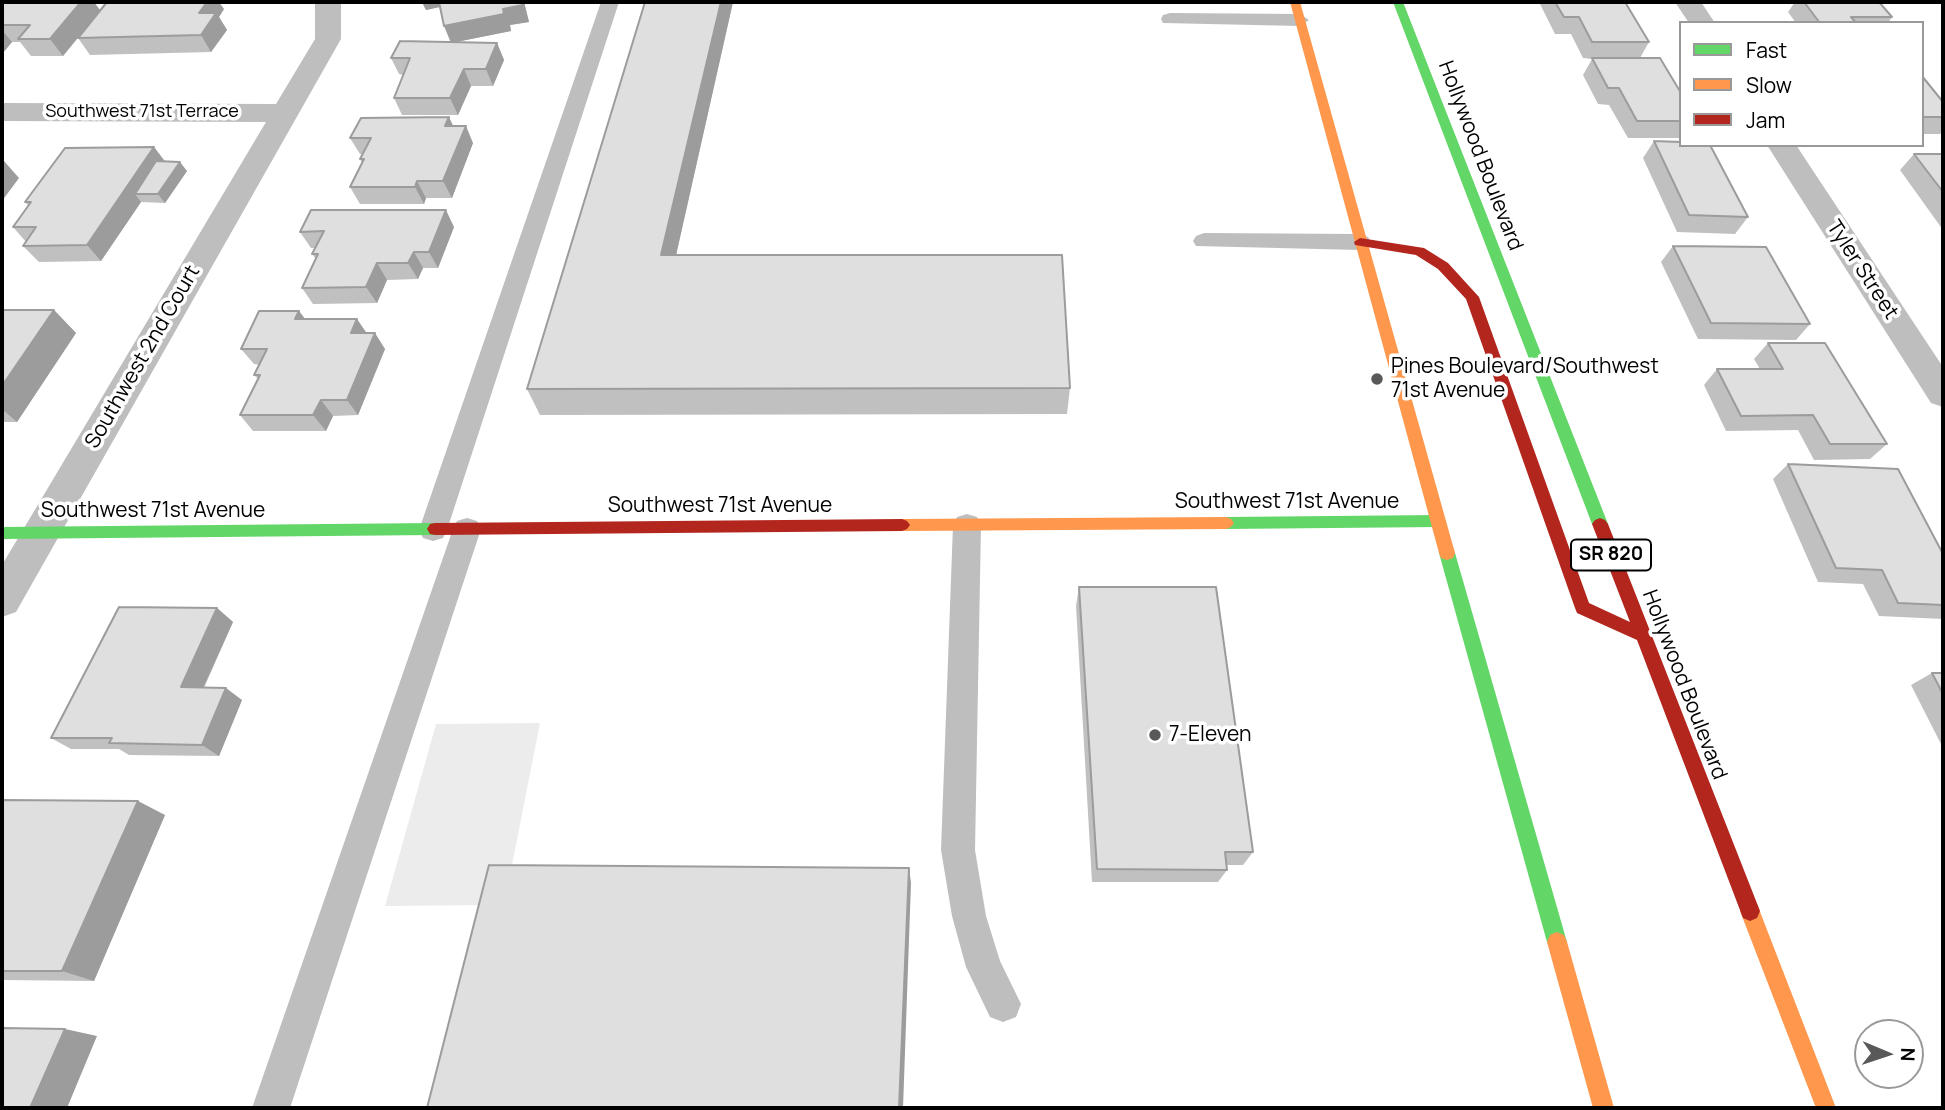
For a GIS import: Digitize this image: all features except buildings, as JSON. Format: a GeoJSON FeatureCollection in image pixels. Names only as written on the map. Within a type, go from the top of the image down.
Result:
{"type":"FeatureCollection","features":[{"type":"Feature","properties":{"kind":"main road","name":"Hollywood Boulevard"},"geometry":{"type":"LineString","coordinates":[[1398,2],[1826,1108]]}},
{"type":"Feature","properties":{"kind":"main road"},"geometry":{"type":"LineString","coordinates":[[1297,11],[1604,1108]]}},
{"type":"Feature","properties":{"kind":"main road"},"geometry":{"type":"LineString","coordinates":[[1360,242],[1419,251],[1443,266],[1472,297],[1583,608],[1642,635]]}},
{"type":"Feature","properties":{"kind":"main road","name":"Southwest 71st Avenue"},"geometry":{"type":"LineString","coordinates":[[2,533],[1438,522]]}},
{"type":"Feature","properties":{"kind":"street","name":"Southwest 2nd Court"},"geometry":{"type":"LineString","coordinates":[[2,600],[282,113],[328,38],[328,2]]}},
{"type":"Feature","properties":{"kind":"street"},"geometry":{"type":"LineString","coordinates":[[1688,2],[1701,21]]}},
{"type":"Feature","properties":{"kind":"street","name":"Southwest 71st Terrace"},"geometry":{"type":"LineString","coordinates":[[2,112],[282,113]]}},
{"type":"Feature","properties":{"kind":"street","name":"Tyler Street"},"geometry":{"type":"LineString","coordinates":[[1782,147],[1943,394]]}},
{"type":"Feature","properties":{"kind":"lane"},"geometry":{"type":"LineString","coordinates":[[433,530],[611,2]]}},
{"type":"Feature","properties":{"kind":"lane"},"geometry":{"type":"LineString","coordinates":[[1170,19],[1297,11]]}},
{"type":"Feature","properties":{"kind":"lane"},"geometry":{"type":"LineString","coordinates":[[1204,241],[1360,242]]}},
{"type":"Feature","properties":{"kind":"lane"},"geometry":{"type":"LineString","coordinates":[[967,525],[958,850],[969,916],[984,967],[1003,1004]]}},
{"type":"Feature","properties":{"kind":"lane"},"geometry":{"type":"LineString","coordinates":[[271,1108],[467,529]]}},
{"type":"Feature","properties":{"kind":"shaded area"},"geometry":{"type":"Polygon","coordinates":[[[540,723],[509,880],[499,905],[385,906],[436,724],[540,723]]]}},
{"type":"Feature","properties":{"kind":"traffic: fast"},"geometry":{"type":"LineString","coordinates":[[1398,2],[1600,524]]}},
{"type":"Feature","properties":{"kind":"traffic: fast"},"geometry":{"type":"LineString","coordinates":[[1226,523],[1438,521]]}},
{"type":"Feature","properties":{"kind":"traffic: fast"},"geometry":{"type":"LineString","coordinates":[[2,533],[435,529]]}},
{"type":"Feature","properties":{"kind":"traffic: fast"},"geometry":{"type":"LineString","coordinates":[[1447,553],[1557,942]]}},
{"type":"Feature","properties":{"kind":"traffic: slow"},"geometry":{"type":"LineString","coordinates":[[1295,2],[1447,553]]}},
{"type":"Feature","properties":{"kind":"traffic: slow"},"geometry":{"type":"LineString","coordinates":[[902,525],[1226,523]]}},
{"type":"Feature","properties":{"kind":"traffic: slow"},"geometry":{"type":"LineString","coordinates":[[1750,911],[1826,1108]]}},
{"type":"Feature","properties":{"kind":"traffic: slow"},"geometry":{"type":"LineString","coordinates":[[1557,942],[1604,1108]]}},
{"type":"Feature","properties":{"kind":"traffic: jam"},"geometry":{"type":"LineString","coordinates":[[1360,242],[1419,251],[1443,266],[1472,297],[1583,608],[1642,635]]}},
{"type":"Feature","properties":{"kind":"traffic: jam"},"geometry":{"type":"LineString","coordinates":[[1600,524],[1750,911]]}},
{"type":"Feature","properties":{"kind":"traffic: jam"},"geometry":{"type":"LineString","coordinates":[[435,529],[902,525]]}},
{"type":"Feature","properties":{"kind":"place","name":"Pines Boulevard/Southwest 71st Avenue"},"geometry":{"type":"Point","coordinates":[1377,379]}},
{"type":"Feature","properties":{"kind":"place","name":"7-Eleven"},"geometry":{"type":"Point","coordinates":[1155,735]}}]}
